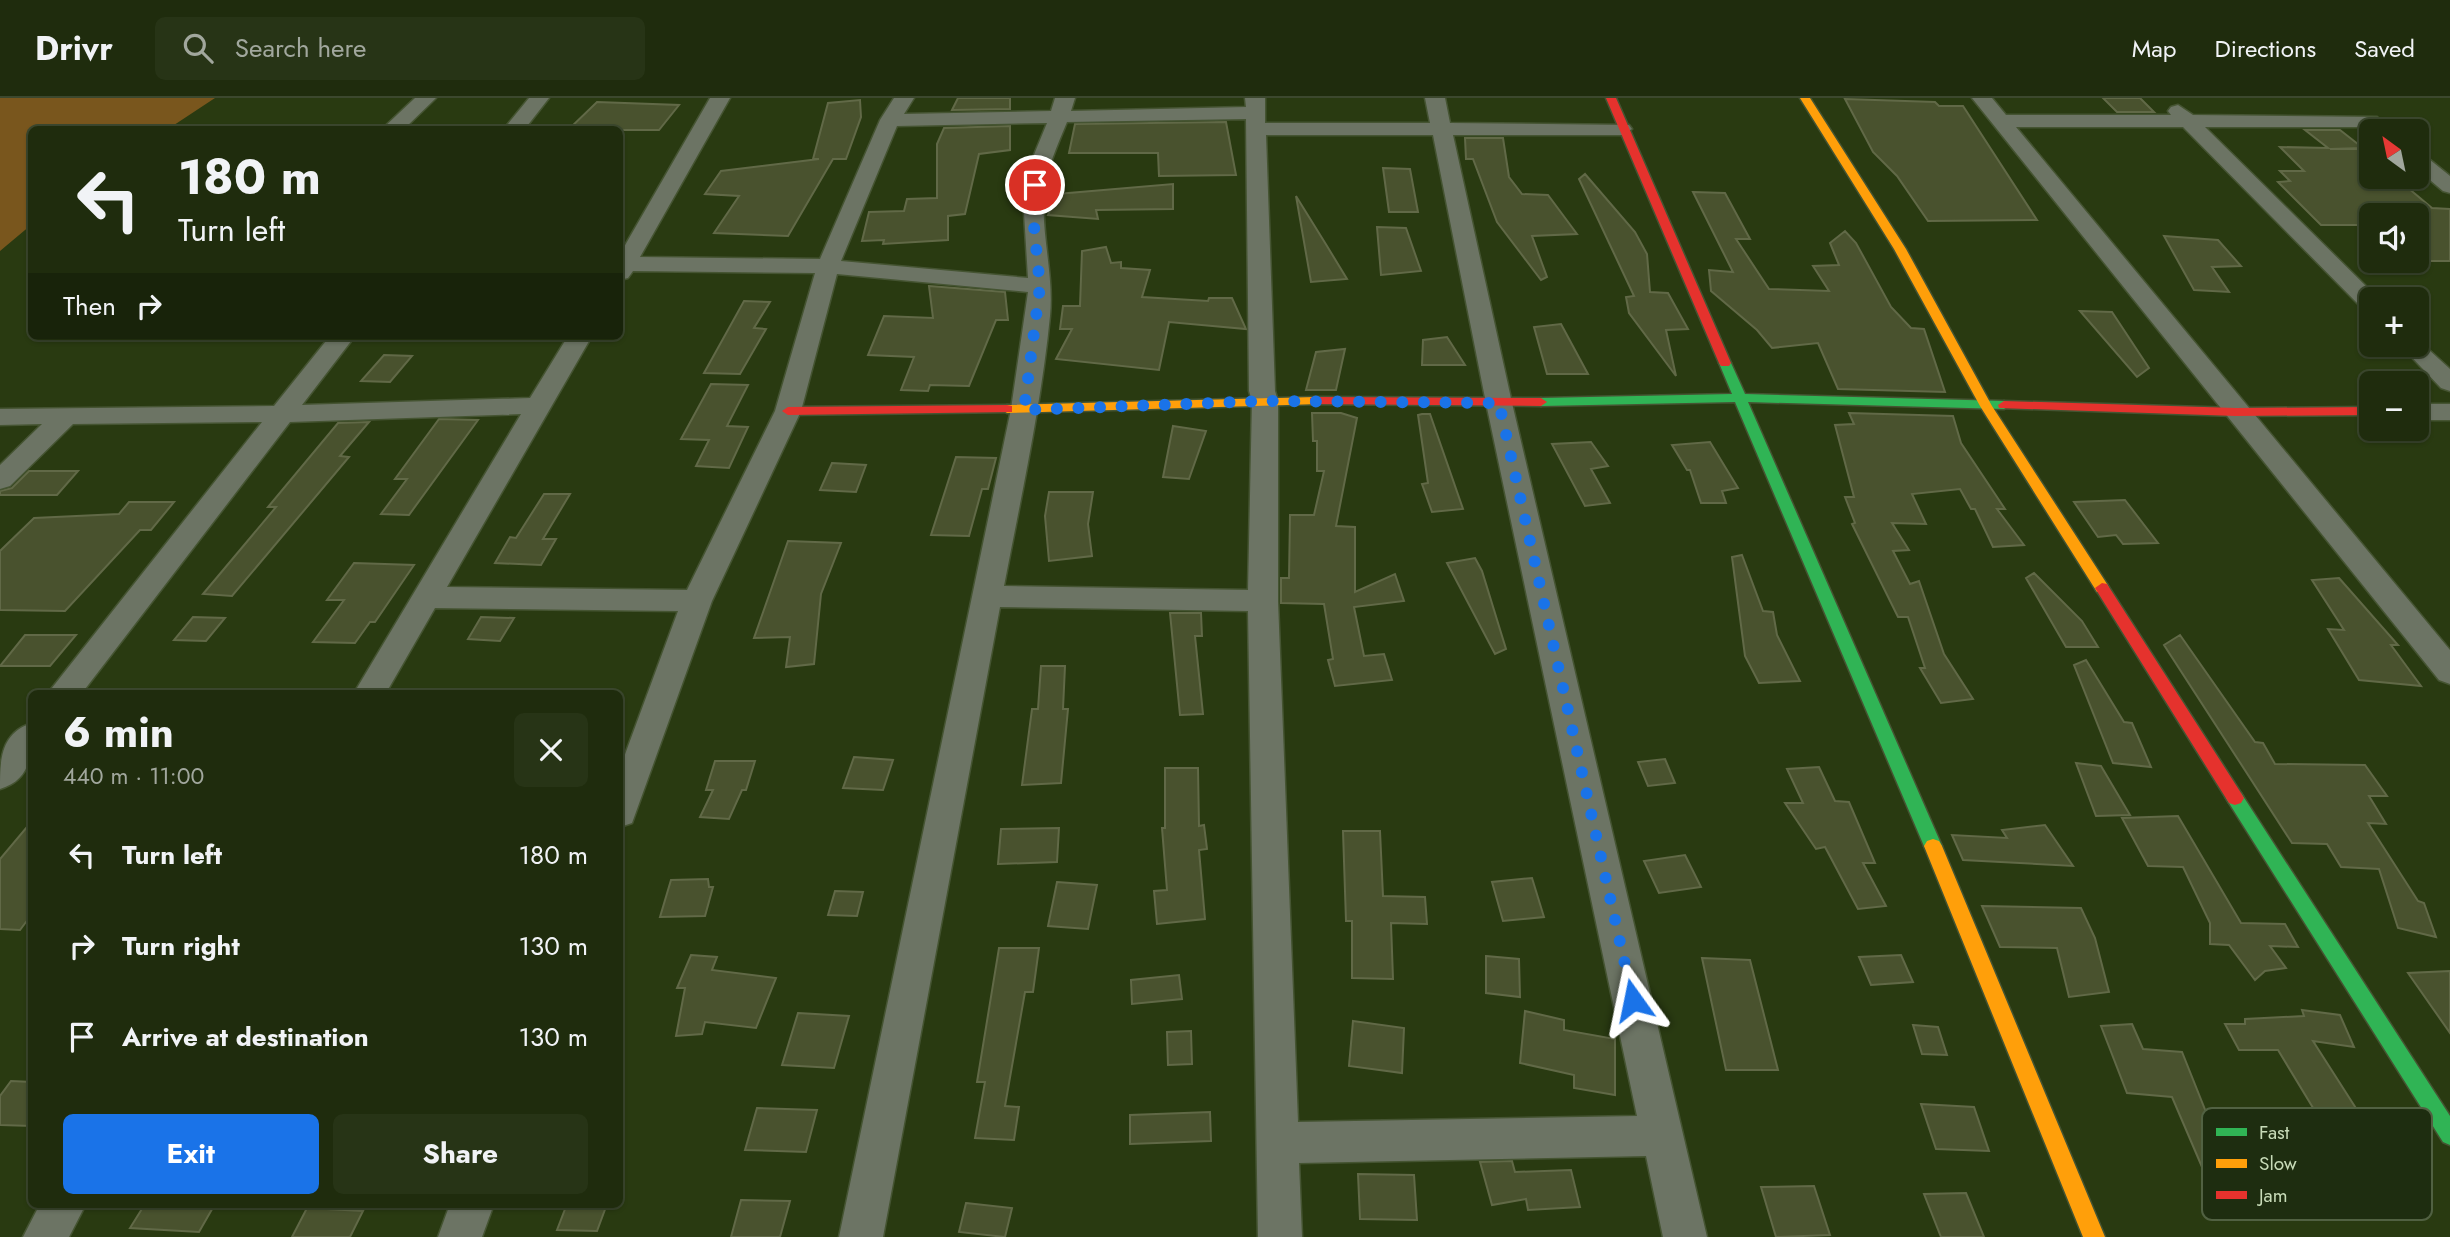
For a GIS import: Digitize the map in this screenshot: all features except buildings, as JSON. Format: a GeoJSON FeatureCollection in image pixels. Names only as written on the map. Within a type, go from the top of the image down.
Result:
{"type":"FeatureCollection","features":[{"type":"Feature","properties":{"kind":"street"},"geometry":{"type":"LineString","coordinates":[[395,126],[426,98]]}},
{"type":"Feature","properties":{"kind":"street"},"geometry":{"type":"LineString","coordinates":[[516,126],[539,98]]}},
{"type":"Feature","properties":{"kind":"street"},"geometry":{"type":"LineString","coordinates":[[623,266],[720,98]]}},
{"type":"Feature","properties":{"kind":"street"},"geometry":{"type":"LineString","coordinates":[[1611,98],[1622,129],[1741,398],[1928,835],[2094,1237]]}},
{"type":"Feature","properties":{"kind":"street"},"geometry":{"type":"LineString","coordinates":[[1805,98],[1856,177],[1956,346],[1986,406],[2450,1135]]}},
{"type":"Feature","properties":{"kind":"street"},"geometry":{"type":"LineString","coordinates":[[1982,98],[2450,672]]}},
{"type":"Feature","properties":{"kind":"street"},"geometry":{"type":"LineString","coordinates":[[2165,98],[2359,292]]}},
{"type":"Feature","properties":{"kind":"street"},"geometry":{"type":"LineString","coordinates":[[2343,98],[2368,119]]}},
{"type":"Feature","properties":{"kind":"street"},"geometry":{"type":"LineString","coordinates":[[623,805],[697,601],[788,411],[828,266],[897,109],[1063,107],[1256,113],[1438,112],[1622,129]]}},
{"type":"Feature","properties":{"kind":"street"},"geometry":{"type":"LineString","coordinates":[[861,1237],[1024,410],[1040,286],[1034,226],[1035,185],[1045,145],[1063,107]]}},
{"type":"Feature","properties":{"kind":"street"},"geometry":{"type":"LineString","coordinates":[[1438,112],[1499,403],[1685,1237]]}},
{"type":"Feature","properties":{"kind":"street"},"geometry":{"type":"LineString","coordinates":[[1256,113],[1262,391],[1265,401],[1263,601],[1280,1237]]}},
{"type":"Feature","properties":{"kind":"street"},"geometry":{"type":"LineString","coordinates":[[2000,121],[2185,118],[2359,125]]}},
{"type":"Feature","properties":{"kind":"street"},"geometry":{"type":"LineString","coordinates":[[2429,169],[2450,187]]}},
{"type":"Feature","properties":{"kind":"street"},"geometry":{"type":"LineString","coordinates":[[623,268],[828,266],[1040,286]]}},
{"type":"Feature","properties":{"kind":"street"},"geometry":{"type":"LineString","coordinates":[[66,690],[279,414],[341,340]]}},
{"type":"Feature","properties":{"kind":"street"},"geometry":{"type":"LineString","coordinates":[[372,690],[578,340]]}},
{"type":"Feature","properties":{"kind":"street"},"geometry":{"type":"LineString","coordinates":[[2424,357],[2450,383]]}},
{"type":"Feature","properties":{"kind":"street"},"geometry":{"type":"LineString","coordinates":[[788,411],[1024,410],[1265,401],[1499,403],[1741,398],[2236,412],[2359,411]]}},
{"type":"Feature","properties":{"kind":"street"},"geometry":{"type":"LineString","coordinates":[[0,417],[279,414],[537,406]]}},
{"type":"Feature","properties":{"kind":"street"},"geometry":{"type":"LineString","coordinates":[[2429,412],[2450,412]]}},
{"type":"Feature","properties":{"kind":"street"},"geometry":{"type":"LineString","coordinates":[[0,480],[66,416]]}},
{"type":"Feature","properties":{"kind":"street"},"geometry":{"type":"LineString","coordinates":[[986,596],[1263,601]]}},
{"type":"Feature","properties":{"kind":"street"},"geometry":{"type":"LineString","coordinates":[[427,597],[697,601]]}},
{"type":"Feature","properties":{"kind":"street"},"geometry":{"type":"LineString","coordinates":[[0,776],[28,740]]}},
{"type":"Feature","properties":{"kind":"street"},"geometry":{"type":"LineString","coordinates":[[1279,1143],[1663,1136]]}},
{"type":"Feature","properties":{"kind":"street"},"geometry":{"type":"LineString","coordinates":[[45,1237],[62,1208]]}},
{"type":"Feature","properties":{"kind":"street"},"geometry":{"type":"LineString","coordinates":[[460,1237],[471,1208]]}},
{"type":"Feature","properties":{"kind":"shaded area"},"geometry":{"type":"Polygon","coordinates":[[[0,98],[215,98],[173,126],[28,126],[28,228],[0,251],[0,98]]]}},
{"type":"Feature","properties":{"kind":"traffic: fast"},"geometry":{"type":"LineString","coordinates":[[1725,363],[1933,846]]}},
{"type":"Feature","properties":{"kind":"traffic: fast"},"geometry":{"type":"LineString","coordinates":[[1541,402],[1741,398],[2004,405]]}},
{"type":"Feature","properties":{"kind":"traffic: fast"},"geometry":{"type":"LineString","coordinates":[[2235,798],[2450,1135]]}},
{"type":"Feature","properties":{"kind":"traffic: slow"},"geometry":{"type":"LineString","coordinates":[[1805,98],[1900,249],[1986,406],[2102,588]]}},
{"type":"Feature","properties":{"kind":"traffic: slow"},"geometry":{"type":"LineString","coordinates":[[1007,409],[1315,401]]}},
{"type":"Feature","properties":{"kind":"traffic: slow"},"geometry":{"type":"LineString","coordinates":[[1933,846],[2094,1237]]}},
{"type":"Feature","properties":{"kind":"traffic: jam"},"geometry":{"type":"LineString","coordinates":[[1611,98],[1725,363]]}},
{"type":"Feature","properties":{"kind":"traffic: jam"},"geometry":{"type":"LineString","coordinates":[[1315,401],[1541,402]]}},
{"type":"Feature","properties":{"kind":"traffic: jam"},"geometry":{"type":"LineString","coordinates":[[2004,405],[2236,412],[2359,411]]}},
{"type":"Feature","properties":{"kind":"traffic: jam"},"geometry":{"type":"LineString","coordinates":[[788,411],[1007,409]]}},
{"type":"Feature","properties":{"kind":"traffic: jam"},"geometry":{"type":"LineString","coordinates":[[2102,588],[2235,798]]}},
{"type":"Feature","properties":{"kind":"route"},"geometry":{"type":"LineString","coordinates":[[1035,185],[1034,226],[1040,286],[1024,410],[1265,401],[1499,403],[1633,1000]]}}]}
